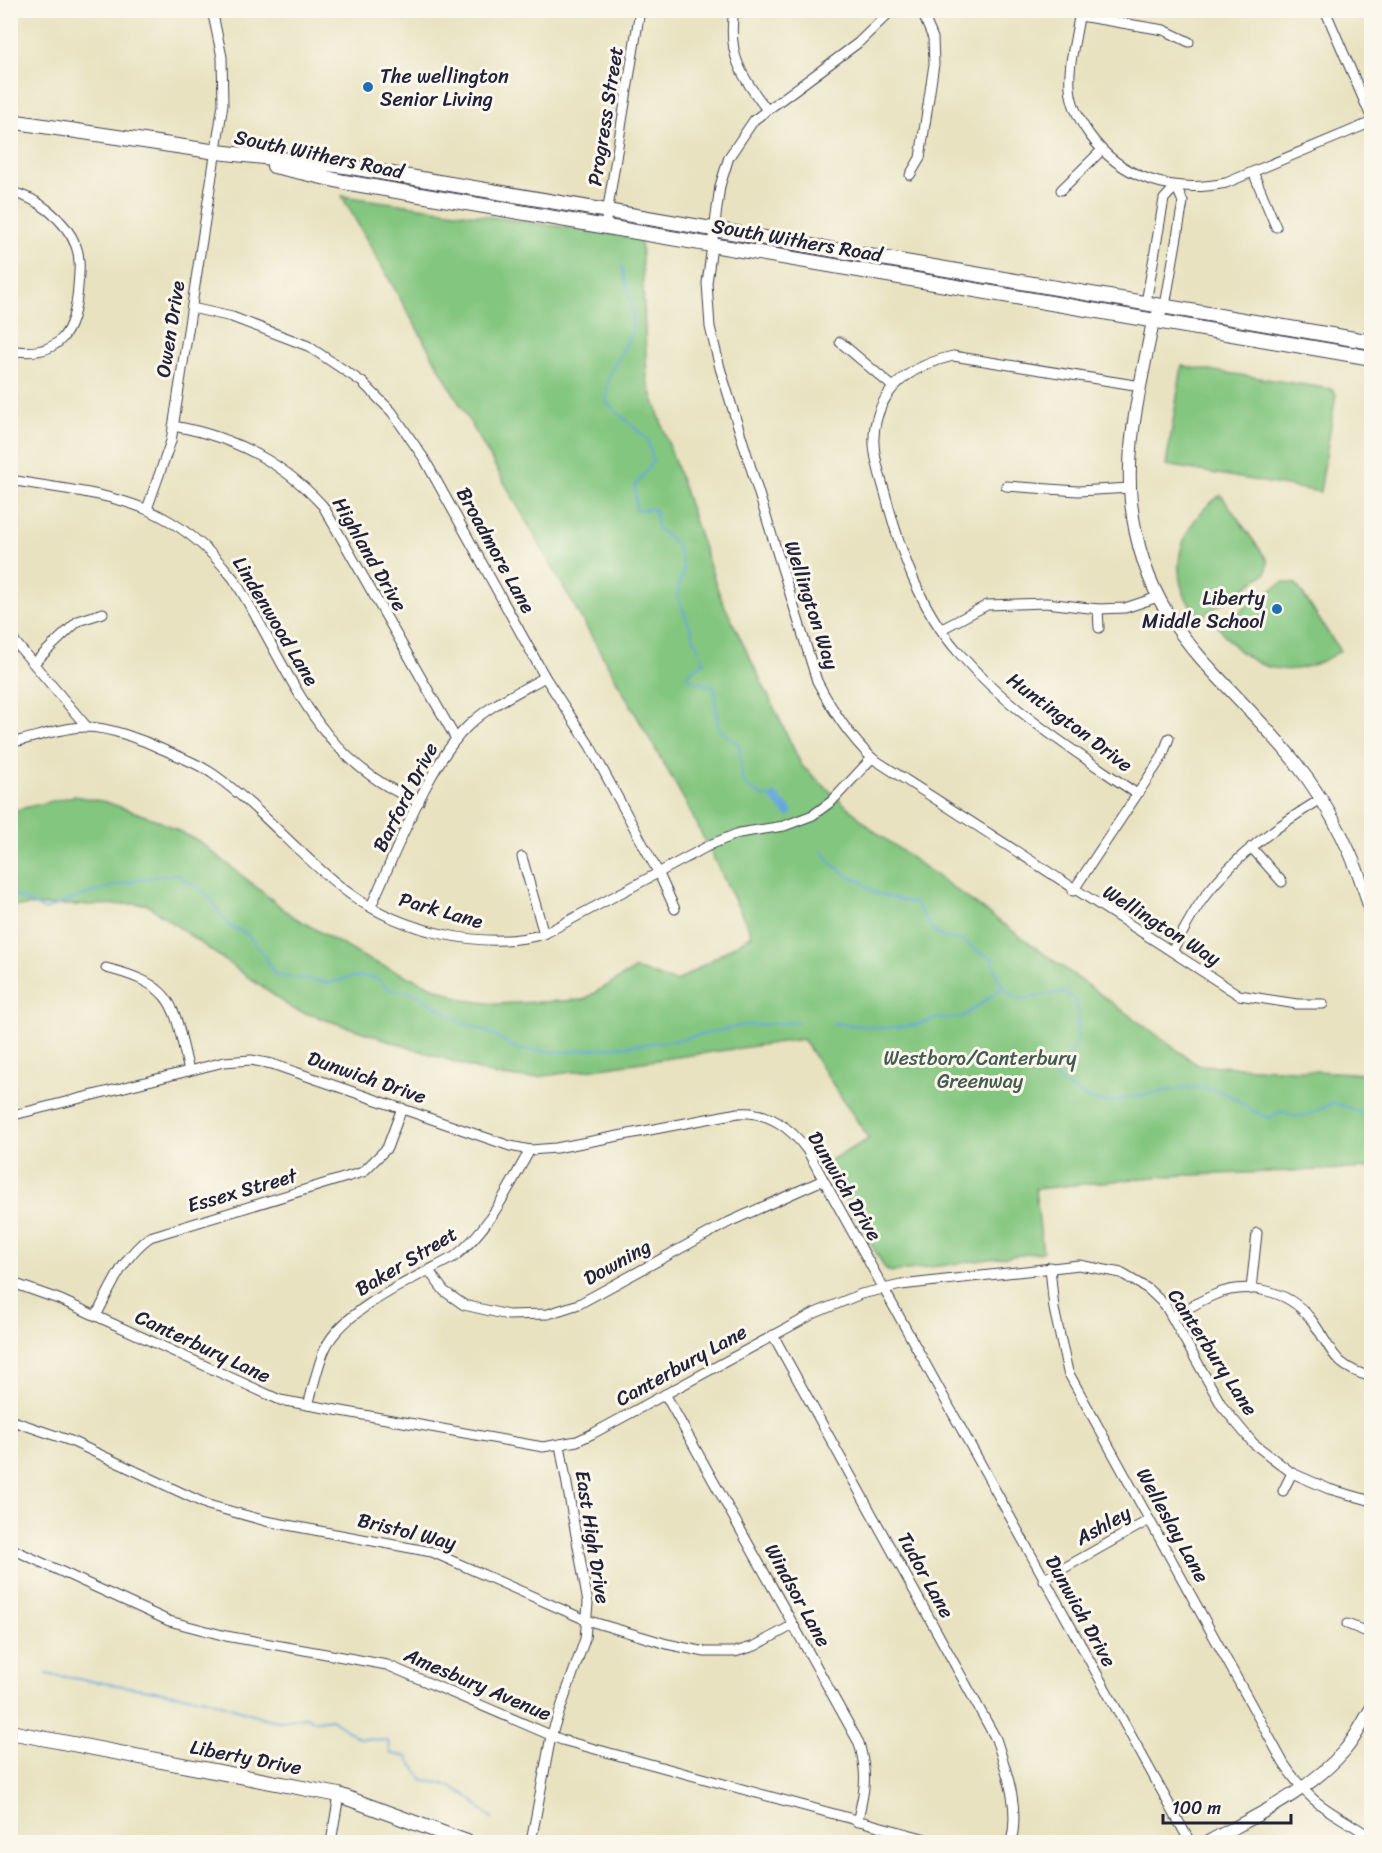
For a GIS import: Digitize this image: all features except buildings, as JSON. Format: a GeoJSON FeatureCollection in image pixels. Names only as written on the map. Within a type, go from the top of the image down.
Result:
{"type":"FeatureCollection","features":[{"type":"Feature","properties":{"kind":"main road","name":"South Withers Road"},"geometry":{"type":"LineString","coordinates":[[10,121],[217,152],[345,166],[1371,342]]}},
{"type":"Feature","properties":{"kind":"main road","name":"South Withers Road"},"geometry":{"type":"LineString","coordinates":[[217,152],[344,182],[1371,358]]}},
{"type":"Feature","properties":{"kind":"main road","name":"Liberty Drive"},"geometry":{"type":"LineString","coordinates":[[10,1732],[339,1795],[467,1842]]}},
{"type":"Feature","properties":{"kind":"street","name":"Owen Drive"},"geometry":{"type":"LineString","coordinates":[[147,509],[165,462],[173,426],[217,152],[224,80],[222,57],[212,10]]}},
{"type":"Feature","properties":{"kind":"street","name":"Progress Street"},"geometry":{"type":"LineString","coordinates":[[605,226],[640,10]]}},
{"type":"Feature","properties":{"kind":"street"},"geometry":{"type":"LineString","coordinates":[[734,10],[731,41],[737,64],[767,110]]}},
{"type":"Feature","properties":{"kind":"street","name":"Wellington Way"},"geometry":{"type":"LineString","coordinates":[[892,10],[858,43],[767,110],[745,131],[729,157],[720,186],[707,295],[710,327],[794,612],[824,698],[855,742],[872,758],[1073,891],[1239,995],[1297,1004],[1323,1004]]}},
{"type":"Feature","properties":{"kind":"street"},"geometry":{"type":"LineString","coordinates":[[910,175],[920,158],[934,64],[933,38],[921,10]]}},
{"type":"Feature","properties":{"kind":"street"},"geometry":{"type":"LineString","coordinates":[[1189,42],[1164,30],[1080,13],[1070,88],[1076,112],[1102,150],[1141,177],[1176,186],[1209,186],[1253,172],[1371,120],[1325,10]]}},
{"type":"Feature","properties":{"kind":"street"},"geometry":{"type":"LineString","coordinates":[[1061,190],[1102,150]]}},
{"type":"Feature","properties":{"kind":"street"},"geometry":{"type":"LineString","coordinates":[[1253,172],[1276,226]]}},
{"type":"Feature","properties":{"kind":"street"},"geometry":{"type":"LineString","coordinates":[[1153,321],[1146,303],[1164,199],[1176,186]]}},
{"type":"Feature","properties":{"kind":"street"},"geometry":{"type":"LineString","coordinates":[[1176,186],[1183,202],[1165,306],[1153,321],[1131,456],[1130,488],[1138,546],[1158,597],[1180,635],[1224,686],[1274,737],[1321,799],[1355,863],[1371,916]]}},
{"type":"Feature","properties":{"kind":"street"},"geometry":{"type":"LineString","coordinates":[[10,192],[33,199],[57,220],[74,241],[79,262],[75,315],[64,336],[41,351],[10,350]]}},
{"type":"Feature","properties":{"kind":"street","name":"Broadmore Lane"},"geometry":{"type":"LineString","coordinates":[[192,308],[232,317],[308,346],[341,366],[378,397],[415,443],[545,677],[590,746],[659,874],[675,909]]}},
{"type":"Feature","properties":{"kind":"street"},"geometry":{"type":"LineString","coordinates":[[840,342],[892,386]]}},
{"type":"Feature","properties":{"kind":"street","name":"Huntington Drive"},"geometry":{"type":"LineString","coordinates":[[1137,794],[1009,702],[959,653],[927,608],[900,549],[873,447],[877,417],[892,386],[925,363],[953,356],[1142,386]]}},
{"type":"Feature","properties":{"kind":"street","name":"Highland Drive"},"geometry":{"type":"LineString","coordinates":[[173,426],[217,435],[254,451],[294,478],[314,496],[323,506],[456,739]]}},
{"type":"Feature","properties":{"kind":"street","name":"Lindenwood Lane"},"geometry":{"type":"LineString","coordinates":[[10,480],[93,493],[147,509],[186,531],[226,569],[245,596],[311,714],[334,744],[369,775],[419,802]]}},
{"type":"Feature","properties":{"kind":"street"},"geometry":{"type":"LineString","coordinates":[[1006,486],[1078,491],[1130,488]]}},
{"type":"Feature","properties":{"kind":"street"},"geometry":{"type":"LineString","coordinates":[[942,629],[987,605],[1046,603],[1098,609],[1125,608],[1158,597]]}},
{"type":"Feature","properties":{"kind":"street"},"geometry":{"type":"LineString","coordinates":[[1098,609],[1099,628]]}},
{"type":"Feature","properties":{"kind":"street"},"geometry":{"type":"LineString","coordinates":[[34,663],[78,621],[103,613]]}},
{"type":"Feature","properties":{"kind":"street"},"geometry":{"type":"LineString","coordinates":[[10,636],[87,727]]}},
{"type":"Feature","properties":{"kind":"street","name":"Barford Drive"},"geometry":{"type":"LineString","coordinates":[[371,906],[419,802],[456,739],[485,711],[545,677]]}},
{"type":"Feature","properties":{"kind":"street","name":"Park Lane"},"geometry":{"type":"LineString","coordinates":[[10,743],[87,727],[142,739],[212,773],[275,825],[343,888],[371,906],[419,927],[474,940],[503,942],[544,934],[712,844],[739,833],[784,826],[813,815],[832,801],[872,758]]}},
{"type":"Feature","properties":{"kind":"street"},"geometry":{"type":"LineString","coordinates":[[1073,891],[1162,757],[1169,738]]}},
{"type":"Feature","properties":{"kind":"street"},"geometry":{"type":"LineString","coordinates":[[1172,951],[1204,898],[1228,868],[1251,847],[1321,799]]}},
{"type":"Feature","properties":{"kind":"street"},"geometry":{"type":"LineString","coordinates":[[1251,847],[1282,882]]}},
{"type":"Feature","properties":{"kind":"street"},"geometry":{"type":"LineString","coordinates":[[522,857],[544,934]]}},
{"type":"Feature","properties":{"kind":"street"},"geometry":{"type":"LineString","coordinates":[[106,968],[146,979],[163,993],[175,1011],[189,1071]]}},
{"type":"Feature","properties":{"kind":"street","name":"Dunwich Drive"},"geometry":{"type":"LineString","coordinates":[[10,1116],[224,1062],[262,1061],[510,1146],[530,1150],[556,1148],[749,1112],[770,1118],[794,1135],[807,1150],[1190,1842]]}},
{"type":"Feature","properties":{"kind":"street","name":"Essex Street"},"geometry":{"type":"LineString","coordinates":[[96,1316],[124,1264],[145,1241],[162,1232],[363,1172],[387,1148],[402,1108]]}},
{"type":"Feature","properties":{"kind":"street","name":"Baker Street"},"geometry":{"type":"LineString","coordinates":[[308,1405],[326,1346],[339,1327],[356,1312],[454,1257],[482,1232],[530,1150]]}},
{"type":"Feature","properties":{"kind":"street","name":"Downing"},"geometry":{"type":"LineString","coordinates":[[429,1271],[444,1291],[464,1305],[508,1315],[548,1314],[579,1304],[729,1222],[823,1180]]}},
{"type":"Feature","properties":{"kind":"street"},"geometry":{"type":"LineString","coordinates":[[1251,1289],[1257,1233]]}},
{"type":"Feature","properties":{"kind":"street","name":"Canterbury Lane"},"geometry":{"type":"LineString","coordinates":[[10,1282],[23,1284],[96,1316],[266,1396],[526,1446],[560,1445],[592,1434],[773,1335],[842,1301],[885,1289],[1050,1267],[1086,1265],[1121,1273],[1148,1289],[1165,1305],[1222,1406],[1253,1443],[1292,1473],[1329,1489],[1371,1501]]}},
{"type":"Feature","properties":{"kind":"street","name":"Welleslay Lane"},"geometry":{"type":"LineString","coordinates":[[1050,1267],[1054,1309],[1068,1372],[1149,1520],[1300,1788],[1329,1813],[1371,1838]]}},
{"type":"Feature","properties":{"kind":"street"},"geometry":{"type":"LineString","coordinates":[[1173,1317],[1214,1295],[1234,1289],[1272,1291],[1292,1302],[1310,1318],[1333,1354],[1351,1371],[1371,1377]]}},
{"type":"Feature","properties":{"kind":"street","name":"Tudor Lane"},"geometry":{"type":"LineString","coordinates":[[773,1335],[996,1739],[1008,1776],[1014,1809],[1011,1842]]}},
{"type":"Feature","properties":{"kind":"street","name":"Windsor Lane"},"geometry":{"type":"LineString","coordinates":[[665,1394],[859,1743],[866,1773],[865,1792],[857,1822]]}},
{"type":"Feature","properties":{"kind":"street","name":"Bristol Way"},"geometry":{"type":"LineString","coordinates":[[10,1419],[71,1441],[208,1505],[266,1521],[432,1552],[586,1620],[705,1652],[749,1648],[793,1625]]}},
{"type":"Feature","properties":{"kind":"street","name":"East High Drive"},"geometry":{"type":"LineString","coordinates":[[531,1842],[551,1736],[585,1639],[588,1603],[560,1445]]}},
{"type":"Feature","properties":{"kind":"street"},"geometry":{"type":"LineString","coordinates":[[1283,1491],[1292,1473]]}},
{"type":"Feature","properties":{"kind":"street","name":"Ashley"},"geometry":{"type":"LineString","coordinates":[[1043,1580],[1149,1520]]}},
{"type":"Feature","properties":{"kind":"street","name":"Amesbury Avenue"},"geometry":{"type":"LineString","coordinates":[[10,1548],[170,1621],[226,1636],[387,1665],[551,1736],[612,1755],[937,1842]]}},
{"type":"Feature","properties":{"kind":"street"},"geometry":{"type":"LineString","coordinates":[[1347,1624],[1371,1634]]}},
{"type":"Feature","properties":{"kind":"street"},"geometry":{"type":"LineString","coordinates":[[1208,1842],[1289,1797],[1332,1764],[1345,1750],[1371,1707]]}},
{"type":"Feature","properties":{"kind":"street"},"geometry":{"type":"LineString","coordinates":[[331,1842],[339,1795]]}},
{"type":"Feature","properties":{"kind":"green space","name":"Westboro/Canterbury Greenway"},"geometry":{"type":"Polygon","coordinates":[[[342,196],[641,238],[647,380],[720,596],[802,766],[873,830],[1198,1065],[1371,1074],[1371,1168],[1163,1176],[1035,1189],[1043,1252],[893,1272],[886,1270],[825,1163],[869,1139],[803,1039],[530,1078],[497,1076],[293,1009],[146,904],[11,906],[11,811],[74,796],[106,802],[157,820],[200,842],[292,916],[369,960],[464,1000],[495,1004],[583,1000],[635,969],[676,982],[752,935],[686,803],[342,196]]]}},
{"type":"Feature","properties":{"kind":"green space"},"geometry":{"type":"Polygon","coordinates":[[[1182,366],[1331,389],[1336,394],[1320,492],[1166,465],[1182,366]]]}},
{"type":"Feature","properties":{"kind":"green space"},"geometry":{"type":"Polygon","coordinates":[[[1221,495],[1268,561],[1266,573],[1200,618],[1188,602],[1181,586],[1180,552],[1195,520],[1221,495]]]}},
{"type":"Feature","properties":{"kind":"green space"},"geometry":{"type":"Polygon","coordinates":[[[1283,582],[1296,584],[1340,651],[1322,661],[1289,670],[1258,663],[1230,642],[1218,626],[1283,582]]]}},
{"type":"Feature","properties":{"kind":"waterway"},"geometry":{"type":"LineString","coordinates":[[622,266],[633,312],[631,334],[609,376],[606,402],[648,440],[653,462],[635,486],[636,510],[655,509],[657,528],[677,545],[684,568],[677,595],[704,662],[687,674],[690,680],[714,686],[718,728],[739,745],[743,784],[762,796],[775,798]]}},
{"type":"Feature","properties":{"kind":"waterway"},"geometry":{"type":"LineString","coordinates":[[775,798],[788,812]]}},
{"type":"Feature","properties":{"kind":"waterway"},"geometry":{"type":"LineString","coordinates":[[821,849],[832,864],[850,877],[861,881],[875,893],[916,904],[933,931],[943,938],[957,939],[993,959],[1000,982],[1017,999],[1061,993],[1076,1000],[1078,1027],[1076,1040],[1055,1076],[1070,1089],[1087,1098],[1106,1102],[1196,1087],[1219,1091],[1269,1118],[1282,1111],[1302,1116],[1333,1103],[1356,1110],[1372,1121]]}},
{"type":"Feature","properties":{"kind":"waterway"},"geometry":{"type":"LineString","coordinates":[[10,893],[45,910],[109,887],[176,874],[208,895],[228,925],[247,934],[263,954],[275,975],[330,983],[351,977],[374,977],[391,990],[412,992],[465,1024],[488,1032],[519,1050],[566,1052],[673,1041],[739,1026],[799,1022]]}},
{"type":"Feature","properties":{"kind":"waterway"},"geometry":{"type":"LineString","coordinates":[[832,1023],[885,1028],[916,1025],[938,1018],[961,1018],[1003,988]]}},
{"type":"Feature","properties":{"kind":"waterway"},"geometry":{"type":"LineString","coordinates":[[46,1674],[206,1699],[267,1719],[280,1721],[305,1717],[317,1721],[331,1719],[359,1738],[388,1741],[391,1754],[406,1756],[424,1781],[445,1784],[462,1792],[492,1819]]}},
{"type":"Feature","properties":{"kind":"place","name":"The wellington Senior Living"},"geometry":{"type":"Point","coordinates":[368,87]}},
{"type":"Feature","properties":{"kind":"place","name":"Liberty Middle School"},"geometry":{"type":"Point","coordinates":[1277,609]}}]}
